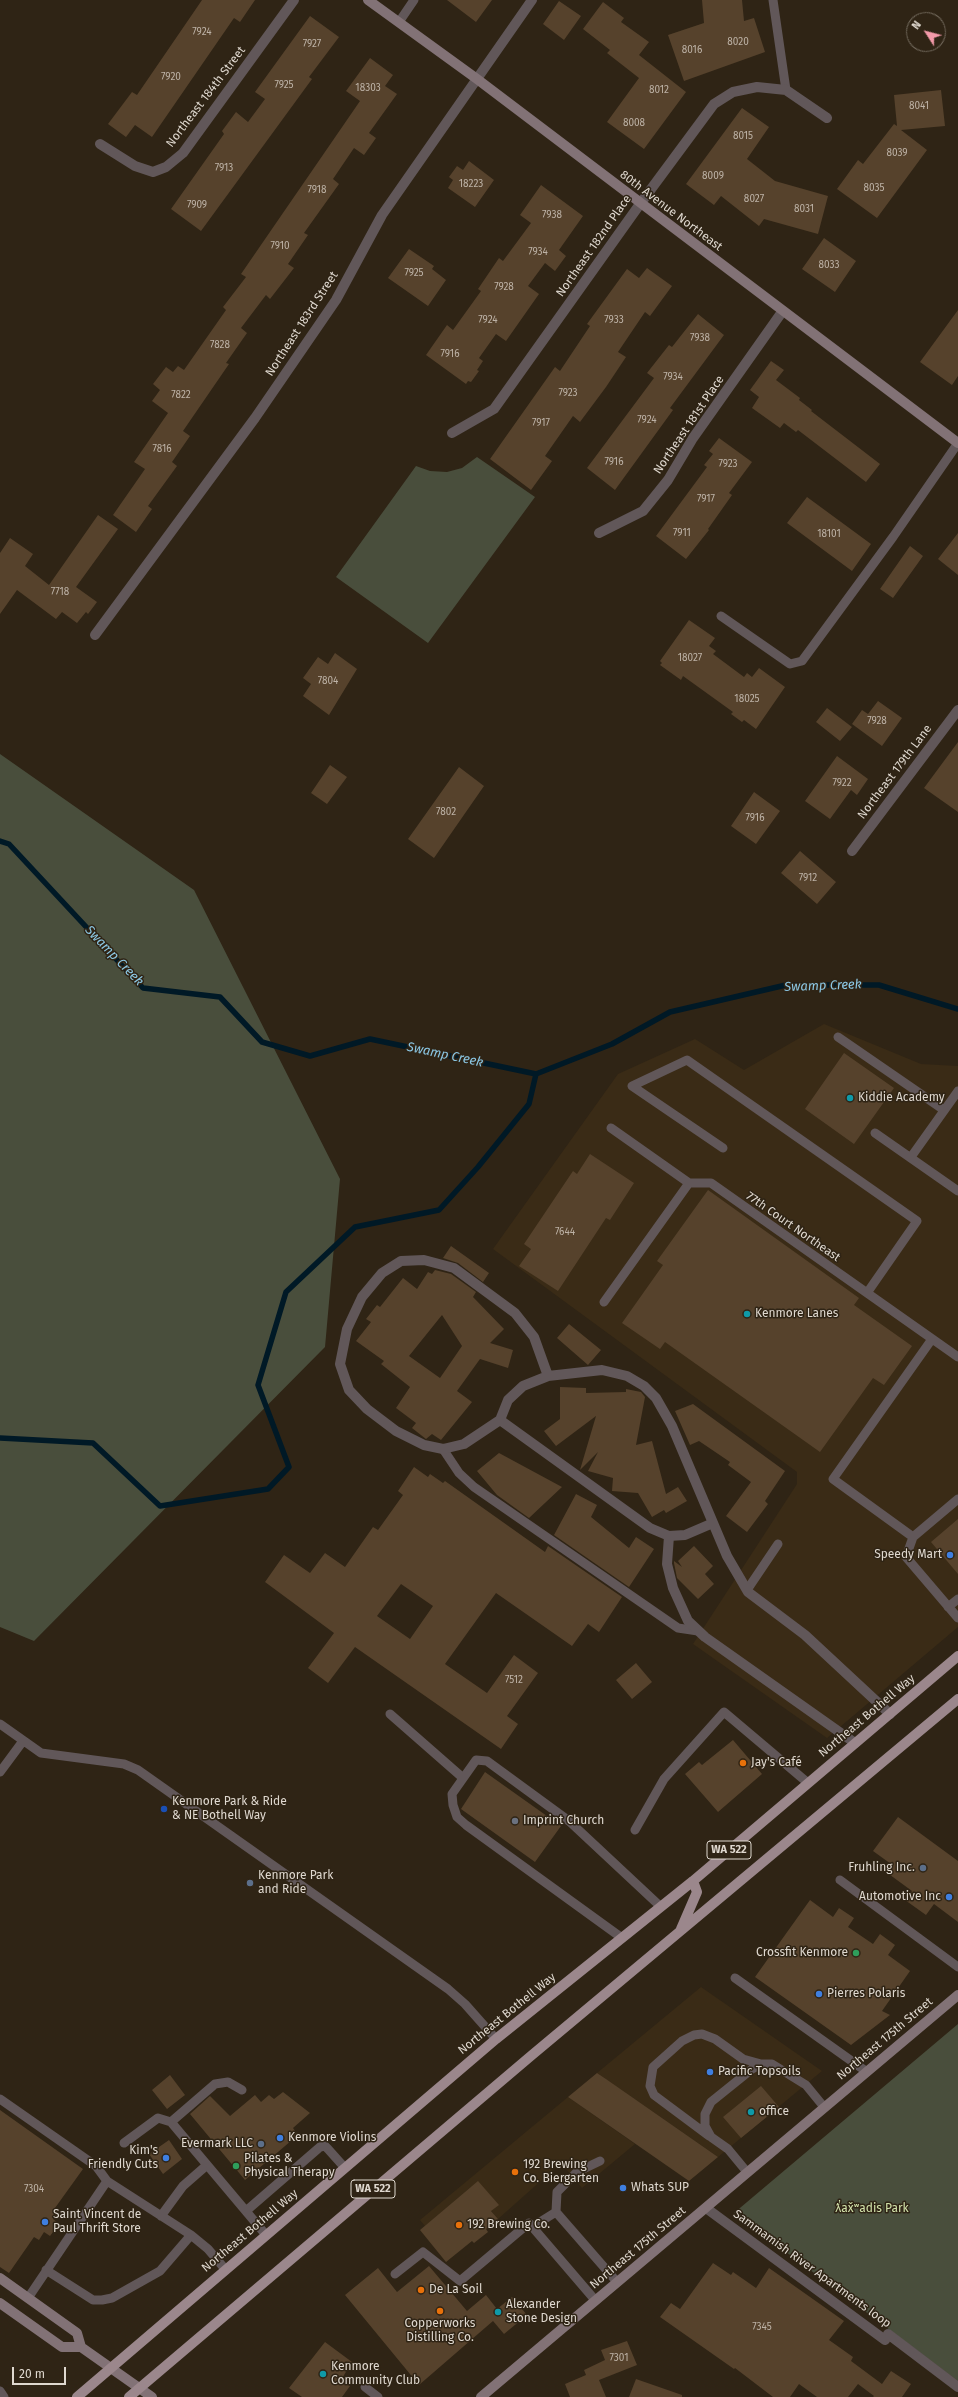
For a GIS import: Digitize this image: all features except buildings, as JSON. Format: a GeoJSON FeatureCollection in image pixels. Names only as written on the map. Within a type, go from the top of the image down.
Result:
{"type":"FeatureCollection","features":[{"type":"Feature","properties":{"kind":"main road","name":"Northeast Bothell Way"},"geometry":{"type":"LineString","coordinates":[[77,2397],[496,2039],[693,1881],[958,1656]]}},
{"type":"Feature","properties":{"kind":"main road","name":"WA 522"},"geometry":{"type":"LineString","coordinates":[[129,2397],[958,1699]]}},
{"type":"Feature","properties":{"kind":"main road"},"geometry":{"type":"LineString","coordinates":[[681,1931],[697,1892],[693,1881]]}},
{"type":"Feature","properties":{"kind":"street","name":"Northeast 184th Street"},"geometry":{"type":"LineString","coordinates":[[100,144],[135,166],[153,172],[166,167],[183,153],[294,0]]}},
{"type":"Feature","properties":{"kind":"street","name":"80th Avenue Northeast"},"geometry":{"type":"LineString","coordinates":[[368,0],[477,79],[782,312],[958,443]]}},
{"type":"Feature","properties":{"kind":"street","name":"Northeast 183rd Street"},"geometry":{"type":"LineString","coordinates":[[95,635],[255,418],[336,300],[382,215],[532,0]]}},
{"type":"Feature","properties":{"kind":"street","name":"Northeast 182nd Place"},"geometry":{"type":"LineString","coordinates":[[452,433],[494,409],[640,204],[714,104],[733,92],[757,87],[786,90],[827,118]]}},
{"type":"Feature","properties":{"kind":"street","name":"Northeast 181st Place"},"geometry":{"type":"LineString","coordinates":[[599,533],[643,510],[668,480],[693,438],[782,312]]}},
{"type":"Feature","properties":{"kind":"street","name":"Northeast 179th Lane"},"geometry":{"type":"LineString","coordinates":[[852,851],[958,710]]}},
{"type":"Feature","properties":{"kind":"street"},"geometry":{"type":"LineString","coordinates":[[548,1376],[534,1337],[515,1313],[454,1268],[424,1260],[401,1261],[382,1273],[362,1297],[347,1329],[340,1364],[349,1390],[366,1409],[396,1431],[424,1445],[443,1449],[464,1444],[500,1420],[508,1400],[522,1386],[548,1376],[602,1370],[627,1376],[644,1386],[656,1398],[672,1426],[726,1556],[747,1590],[805,1636],[890,1714]]}},
{"type":"Feature","properties":{"kind":"street"},"geometry":{"type":"LineString","coordinates":[[500,1420],[650,1528],[669,1536],[685,1535],[713,1523]]}},
{"type":"Feature","properties":{"kind":"street"},"geometry":{"type":"LineString","coordinates":[[669,1536],[667,1564],[673,1588],[688,1621],[698,1631],[739,1662],[855,1743]]}},
{"type":"Feature","properties":{"kind":"street","name":"Northeast 175th Street"},"geometry":{"type":"LineString","coordinates":[[481,2397],[958,1995]]}},
{"type":"Feature","properties":{"kind":"street","name":"Sammamish River Apartments loop"},"geometry":{"type":"LineString","coordinates":[[706,2208],[885,2340],[888,2334],[958,2387]]}},
{"type":"Feature","properties":{"kind":"street"},"geometry":{"type":"LineString","coordinates":[[0,2278],[77,2333],[81,2347]]}},
{"type":"Feature","properties":{"kind":"street"},"geometry":{"type":"LineString","coordinates":[[0,2303],[62,2347],[81,2347],[152,2397]]}},
{"type":"Feature","properties":{"kind":"lane"},"geometry":{"type":"LineString","coordinates":[[399,22],[414,0]]}},
{"type":"Feature","properties":{"kind":"lane"},"geometry":{"type":"LineString","coordinates":[[773,0],[786,90]]}},
{"type":"Feature","properties":{"kind":"lane"},"geometry":{"type":"LineString","coordinates":[[721,616],[790,664],[802,662],[893,537],[958,443]]}},
{"type":"Feature","properties":{"kind":"lane"},"geometry":{"type":"LineString","coordinates":[[838,1037],[944,1110]]}},
{"type":"Feature","properties":{"kind":"lane"},"geometry":{"type":"LineString","coordinates":[[723,1148],[632,1086],[687,1060],[917,1221],[867,1293]]}},
{"type":"Feature","properties":{"kind":"lane"},"geometry":{"type":"LineString","coordinates":[[911,1157],[958,1090]]}},
{"type":"Feature","properties":{"kind":"lane"},"geometry":{"type":"LineString","coordinates":[[604,1302],[689,1183],[611,1128]]}},
{"type":"Feature","properties":{"kind":"lane"},"geometry":{"type":"LineString","coordinates":[[876,1133],[958,1191]]}},
{"type":"Feature","properties":{"kind":"lane","name":"77th Court Northeast"},"geometry":{"type":"LineString","coordinates":[[689,1183],[711,1183],[958,1357]]}},
{"type":"Feature","properties":{"kind":"lane"},"geometry":{"type":"LineString","coordinates":[[913,1537],[833,1479],[932,1339]]}},
{"type":"Feature","properties":{"kind":"lane"},"geometry":{"type":"LineString","coordinates":[[443,1449],[459,1473],[474,1487],[678,1628],[698,1631]]}},
{"type":"Feature","properties":{"kind":"lane"},"geometry":{"type":"LineString","coordinates":[[958,1499],[913,1537],[906,1557],[958,1618]]}},
{"type":"Feature","properties":{"kind":"lane"},"geometry":{"type":"LineString","coordinates":[[747,1590],[778,1544]]}},
{"type":"Feature","properties":{"kind":"lane"},"geometry":{"type":"LineString","coordinates":[[948,1607],[958,1598]]}},
{"type":"Feature","properties":{"kind":"lane"},"geometry":{"type":"LineString","coordinates":[[635,1830],[664,1780],[724,1712],[808,1783]]}},
{"type":"Feature","properties":{"kind":"lane"},"geometry":{"type":"LineString","coordinates":[[390,1714],[463,1778]]}},
{"type":"Feature","properties":{"kind":"lane"},"geometry":{"type":"LineString","coordinates":[[0,1724],[41,1753],[124,1764],[138,1770],[448,1989],[466,2004],[496,2039]]}},
{"type":"Feature","properties":{"kind":"lane"},"geometry":{"type":"LineString","coordinates":[[0,1772],[23,1741]]}},
{"type":"Feature","properties":{"kind":"lane"},"geometry":{"type":"LineString","coordinates":[[622,1938],[466,1826],[457,1816],[452,1805],[452,1794],[476,1760],[487,1761],[569,1821],[661,1907]]}},
{"type":"Feature","properties":{"kind":"lane"},"geometry":{"type":"LineString","coordinates":[[840,1880],[958,1967]]}},
{"type":"Feature","properties":{"kind":"lane"},"geometry":{"type":"LineString","coordinates":[[735,1978],[867,2072]]}},
{"type":"Feature","properties":{"kind":"lane"},"geometry":{"type":"LineString","coordinates":[[747,2172],[728,2149],[654,2095],[650,2086],[650,2076],[653,2067],[659,2059],[687,2037],[702,2034],[715,2039],[743,2059],[761,2064],[772,2064],[780,2067],[806,2085],[824,2108]]}},
{"type":"Feature","properties":{"kind":"lane"},"geometry":{"type":"LineString","coordinates":[[711,2137],[705,2126],[705,2114],[711,2102],[752,2069],[761,2064]]}},
{"type":"Feature","properties":{"kind":"lane"},"geometry":{"type":"LineString","coordinates":[[171,2122],[215,2084],[228,2082],[242,2090]]}},
{"type":"Feature","properties":{"kind":"lane"},"geometry":{"type":"LineString","coordinates":[[0,2099],[96,2166],[107,2181],[191,2235],[208,2249],[225,2269]]}},
{"type":"Feature","properties":{"kind":"lane"},"geometry":{"type":"LineString","coordinates":[[124,2143],[158,2118],[171,2122],[266,2235]]}},
{"type":"Feature","properties":{"kind":"lane"},"geometry":{"type":"LineString","coordinates":[[246,2210],[320,2148],[325,2146],[345,2168]]}},
{"type":"Feature","properties":{"kind":"lane"},"geometry":{"type":"LineString","coordinates":[[600,2161],[577,2172],[558,2192],[556,2212],[617,2282]]}},
{"type":"Feature","properties":{"kind":"lane"},"geometry":{"type":"LineString","coordinates":[[161,2216],[183,2186],[207,2165]]}},
{"type":"Feature","properties":{"kind":"lane"},"geometry":{"type":"LineString","coordinates":[[28,2298],[107,2181]]}},
{"type":"Feature","properties":{"kind":"lane"},"geometry":{"type":"LineString","coordinates":[[532,2227],[556,2212]]}},
{"type":"Feature","properties":{"kind":"lane"},"geometry":{"type":"LineString","coordinates":[[395,2274],[423,2252],[460,2281],[529,2223],[596,2300]]}},
{"type":"Feature","properties":{"kind":"lane"},"geometry":{"type":"LineString","coordinates":[[46,2270],[93,2300],[112,2298],[160,2271],[191,2235]]}},
{"type":"Feature","properties":{"kind":"lane"},"geometry":{"type":"LineString","coordinates":[[365,2387],[378,2397]]}},
{"type":"Feature","properties":{"kind":"lane"},"geometry":{"type":"LineString","coordinates":[[0,2391],[4,2397]]}},
{"type":"Feature","properties":{"kind":"shaded area"},"geometry":{"type":"Polygon","coordinates":[[[824,1024],[921,1064],[958,1066],[958,1627],[827,1738],[693,1644],[797,1484],[797,1472],[493,1249],[618,1074],[695,1039],[744,1070],[824,1024]]]}},
{"type":"Feature","properties":{"kind":"shaded area","name":"Pacific Topsoils"},"geometry":{"type":"Polygon","coordinates":[[[701,1987],[822,2071],[718,2157],[597,2073],[701,1987]]]}},
{"type":"Feature","properties":{"kind":"shaded area"},"geometry":{"type":"Polygon","coordinates":[[[568,2097],[635,2144],[582,2188],[561,2163],[498,2219],[471,2187],[425,2226],[420,2220],[568,2097]]]}},
{"type":"Feature","properties":{"kind":"green space"},"geometry":{"type":"Polygon","coordinates":[[[477,457],[535,497],[428,643],[336,577],[416,466],[430,471],[447,472],[462,468],[477,457]]]}},
{"type":"Feature","properties":{"kind":"green space"},"geometry":{"type":"Polygon","coordinates":[[[0,754],[194,890],[340,1179],[325,1347],[34,1641],[0,1627],[0,754]]]}},
{"type":"Feature","properties":{"kind":"green space","name":"ƛ̕ax̌ʷadis Park"},"geometry":{"type":"Polygon","coordinates":[[[958,2024],[958,2381],[734,2213],[958,2024]]]}},
{"type":"Feature","properties":{"kind":"waterway","name":"Swamp Creek"},"geometry":{"type":"LineString","coordinates":[[0,841],[9,844],[143,988],[220,997],[262,1042],[310,1056],[370,1039],[536,1074],[612,1044],[670,1012],[786,985],[879,985],[958,1009]]}},
{"type":"Feature","properties":{"kind":"waterway"},"geometry":{"type":"LineString","coordinates":[[0,1438],[93,1443],[160,1506],[268,1489],[289,1467],[258,1385],[286,1292],[355,1227],[439,1210],[478,1167],[529,1104],[536,1074]]}},
{"type":"Feature","properties":{"kind":"place","name":"Kiddie Academy"},"geometry":{"type":"Point","coordinates":[850,1098]}},
{"type":"Feature","properties":{"kind":"place","name":"Kenmore Lanes"},"geometry":{"type":"Point","coordinates":[747,1314]}},
{"type":"Feature","properties":{"kind":"place","name":"Speedy Mart"},"geometry":{"type":"Point","coordinates":[950,1555]}},
{"type":"Feature","properties":{"kind":"place","name":"Jay's Café"},"geometry":{"type":"Point","coordinates":[743,1763]}},
{"type":"Feature","properties":{"kind":"place","name":"Kenmore Park & Ride & NE Bothell Way"},"geometry":{"type":"Point","coordinates":[164,1809]}},
{"type":"Feature","properties":{"kind":"place","name":"Imprint Church"},"geometry":{"type":"Point","coordinates":[515,1821]}},
{"type":"Feature","properties":{"kind":"place","name":"Fruhling Inc."},"geometry":{"type":"Point","coordinates":[923,1868]}},
{"type":"Feature","properties":{"kind":"place","name":"Kenmore Park and Ride"},"geometry":{"type":"Point","coordinates":[250,1883]}},
{"type":"Feature","properties":{"kind":"place","name":"Automotive Inc"},"geometry":{"type":"Point","coordinates":[949,1897]}},
{"type":"Feature","properties":{"kind":"place","name":"Crossfit Kenmore"},"geometry":{"type":"Point","coordinates":[856,1953]}},
{"type":"Feature","properties":{"kind":"place","name":"Pierres Polaris"},"geometry":{"type":"Point","coordinates":[819,1994]}},
{"type":"Feature","properties":{"kind":"place","name":"Pacific Topsoils"},"geometry":{"type":"Point","coordinates":[710,2072]}},
{"type":"Feature","properties":{"kind":"place","name":"office"},"geometry":{"type":"Point","coordinates":[751,2112]}},
{"type":"Feature","properties":{"kind":"place","name":"Kenmore Violins"},"geometry":{"type":"Point","coordinates":[280,2138]}},
{"type":"Feature","properties":{"kind":"place","name":"Evermark LLC"},"geometry":{"type":"Point","coordinates":[261,2144]}},
{"type":"Feature","properties":{"kind":"place","name":"Kim's Friendly Cuts"},"geometry":{"type":"Point","coordinates":[166,2158]}},
{"type":"Feature","properties":{"kind":"place","name":"Pilates & Physical Therapy"},"geometry":{"type":"Point","coordinates":[236,2166]}},
{"type":"Feature","properties":{"kind":"place","name":"192 Brewing Co. Biergarten"},"geometry":{"type":"Point","coordinates":[515,2172]}},
{"type":"Feature","properties":{"kind":"place","name":"Whats SUP"},"geometry":{"type":"Point","coordinates":[623,2188]}},
{"type":"Feature","properties":{"kind":"place","name":"Saint Vincent de Paul Thrift Store"},"geometry":{"type":"Point","coordinates":[45,2222]}},
{"type":"Feature","properties":{"kind":"place","name":"192 Brewing Co."},"geometry":{"type":"Point","coordinates":[459,2225]}},
{"type":"Feature","properties":{"kind":"place","name":"De La Soil"},"geometry":{"type":"Point","coordinates":[421,2290]}},
{"type":"Feature","properties":{"kind":"place","name":"Copperworks Distilling Co."},"geometry":{"type":"Point","coordinates":[440,2311]}},
{"type":"Feature","properties":{"kind":"place","name":"Alexander Stone Design"},"geometry":{"type":"Point","coordinates":[498,2312]}},
{"type":"Feature","properties":{"kind":"place","name":"Kenmore Community Club"},"geometry":{"type":"Point","coordinates":[323,2374]}}]}
